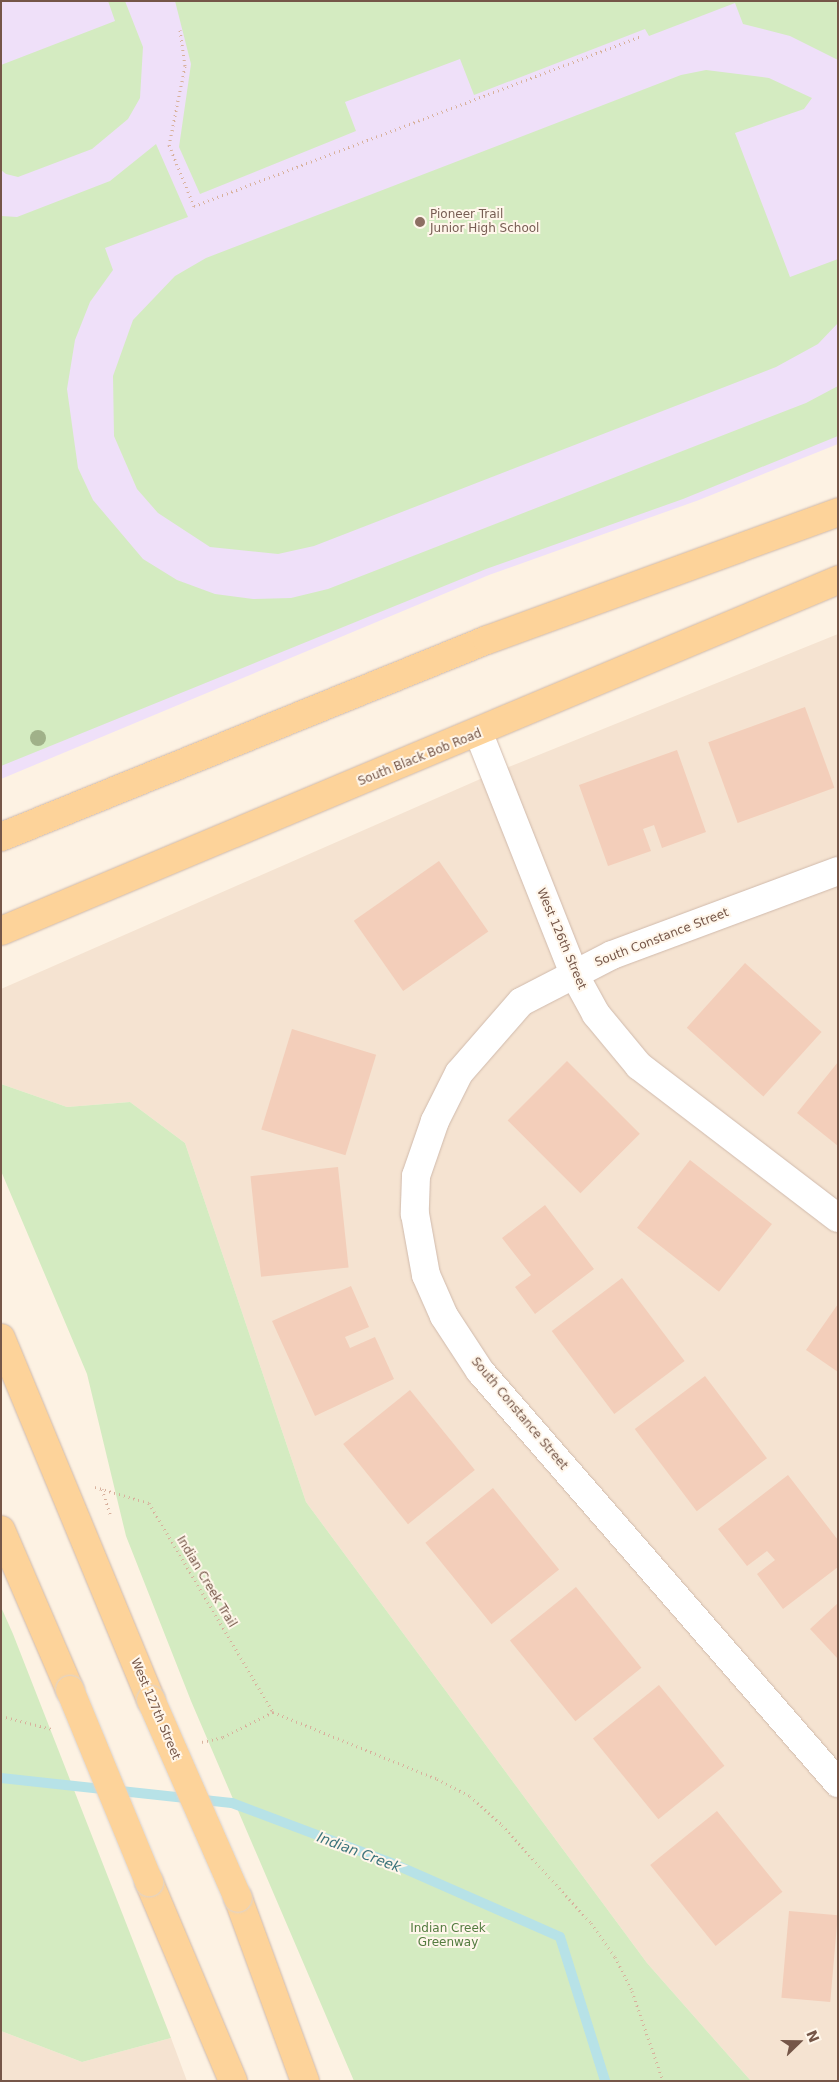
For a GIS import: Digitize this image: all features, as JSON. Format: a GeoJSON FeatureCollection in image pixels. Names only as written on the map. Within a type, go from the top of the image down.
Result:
{"type":"FeatureCollection","features":[{"type":"Feature","properties":{"kind":"main road"},"geometry":{"type":"LineString","coordinates":[[1,837],[487,640],[838,512]]}},
{"type":"Feature","properties":{"kind":"main road","name":"South Black Bob Road"},"geometry":{"type":"LineString","coordinates":[[1,931],[479,734],[838,580]]}},
{"type":"Feature","properties":{"kind":"main road","name":"West 127th Street"},"geometry":{"type":"LineString","coordinates":[[1,1338],[151,1700],[238,1898],[305,2081]]}},
{"type":"Feature","properties":{"kind":"main road"},"geometry":{"type":"LineString","coordinates":[[1,1530],[70,1690],[233,2081]]}},
{"type":"Feature","properties":{"kind":"street","name":"West 126th Street"},"geometry":{"type":"LineString","coordinates":[[479,734],[574,974],[596,1014],[639,1066],[838,1218]]}},
{"type":"Feature","properties":{"kind":"street","name":"South Constance Street"},"geometry":{"type":"LineString","coordinates":[[838,871],[612,955],[521,1002],[497,1024],[458,1073],[439,1113],[416,1176],[415,1214],[426,1275],[444,1316],[480,1370],[838,1783]]}},
{"type":"Feature","properties":{"kind":"path"},"geometry":{"type":"LineString","coordinates":[[180,30],[185,66],[169,145],[194,206],[641,36]]}},
{"type":"Feature","properties":{"kind":"path","name":"Indian Creek Trail"},"geometry":{"type":"LineString","coordinates":[[102,1488],[149,1503],[273,1712],[437,1779],[470,1796],[502,1825],[591,1923],[615,1957],[632,1991],[663,2081]]}},
{"type":"Feature","properties":{"kind":"shaded area","name":"Pioneer Trail Junior High School"},"geometry":{"type":"Polygon","coordinates":[[[1,1],[838,1],[838,444],[699,500],[489,575],[1,779],[1,1]]]}},
{"type":"Feature","properties":{"kind":"shaded area"},"geometry":{"type":"Polygon","coordinates":[[[838,634],[838,2081],[751,2081],[647,1963],[306,1502],[185,1143],[130,1102],[67,1107],[1,1084],[1,989],[494,773],[838,634]]]}},
{"type":"Feature","properties":{"kind":"shaded area"},"geometry":{"type":"Polygon","coordinates":[[[1,2031],[82,2062],[171,2038],[187,2081],[1,2081],[1,2031]]]}},
{"type":"Feature","properties":{"kind":"green space"},"geometry":{"type":"Polygon","coordinates":[[[108,1],[125,1],[143,47],[140,98],[128,119],[92,149],[18,177],[6,174],[1,170],[1,65],[115,21],[108,1]]]}},
{"type":"Feature","properties":{"kind":"green space"},"geometry":{"type":"Polygon","coordinates":[[[175,1],[838,1],[838,60],[790,36],[743,24],[735,3],[649,36],[645,29],[474,95],[460,59],[345,102],[356,131],[200,194],[179,147],[191,64],[175,1]]]}},
{"type":"Feature","properties":{"kind":"green space"},"geometry":{"type":"Polygon","coordinates":[[[706,70],[769,78],[812,98],[804,109],[735,133],[790,277],[838,259],[838,323],[818,344],[776,367],[314,546],[278,554],[210,547],[158,513],[137,489],[114,436],[113,376],[133,320],[175,276],[206,258],[681,75],[706,70]]]}},
{"type":"Feature","properties":{"kind":"green space"},"geometry":{"type":"Polygon","coordinates":[[[156,144],[188,217],[105,248],[113,270],[90,302],[75,340],[67,389],[78,468],[93,500],[143,559],[177,580],[215,594],[253,599],[291,598],[328,589],[806,403],[838,386],[838,436],[683,499],[486,569],[1,766],[1,216],[17,217],[110,181],[156,144]]]}},
{"type":"Feature","properties":{"kind":"green space","name":"Indian Creek Greenway"},"geometry":{"type":"Polygon","coordinates":[[[1,1084],[67,1107],[130,1102],[185,1143],[306,1502],[647,1963],[751,2081],[354,2081],[191,1701],[126,1536],[87,1374],[1,1171],[1,1084]]]}},
{"type":"Feature","properties":{"kind":"green space"},"geometry":{"type":"Polygon","coordinates":[[[1,1607],[171,2038],[82,2062],[1,2031],[1,1607]]]}},
{"type":"Feature","properties":{"kind":"building"},"geometry":{"type":"Polygon","coordinates":[[[805,707],[834,788],[738,823],[708,742],[805,707]]]}},
{"type":"Feature","properties":{"kind":"building"},"geometry":{"type":"Polygon","coordinates":[[[677,750],[706,832],[662,848],[654,825],[643,829],[651,851],[608,866],[579,785],[677,750]]]}},
{"type":"Feature","properties":{"kind":"building"},"geometry":{"type":"Polygon","coordinates":[[[439,861],[488,931],[403,991],[354,921],[439,861]]]}},
{"type":"Feature","properties":{"kind":"building"},"geometry":{"type":"Polygon","coordinates":[[[745,963],[822,1032],[763,1097],[687,1028],[745,963]]]}},
{"type":"Feature","properties":{"kind":"building"},"geometry":{"type":"Polygon","coordinates":[[[292,1029],[376,1055],[345,1155],[261,1129],[292,1029]]]}},
{"type":"Feature","properties":{"kind":"building"},"geometry":{"type":"Polygon","coordinates":[[[567,1061],[640,1134],[580,1193],[508,1120],[567,1061]]]}},
{"type":"Feature","properties":{"kind":"building"},"geometry":{"type":"Polygon","coordinates":[[[838,1062],[838,1146],[797,1113],[838,1062]]]}},
{"type":"Feature","properties":{"kind":"building"},"geometry":{"type":"Polygon","coordinates":[[[690,1160],[772,1224],[719,1292],[637,1228],[690,1160]]]}},
{"type":"Feature","properties":{"kind":"building"},"geometry":{"type":"Polygon","coordinates":[[[338,1167],[349,1267],[261,1277],[250,1176],[338,1167]]]}},
{"type":"Feature","properties":{"kind":"building"},"geometry":{"type":"Polygon","coordinates":[[[545,1205],[594,1269],[535,1314],[515,1287],[531,1275],[502,1238],[545,1205]]]}},
{"type":"Feature","properties":{"kind":"building"},"geometry":{"type":"Polygon","coordinates":[[[622,1278],[685,1361],[614,1414],[552,1331],[622,1278]]]}},
{"type":"Feature","properties":{"kind":"building"},"geometry":{"type":"Polygon","coordinates":[[[351,1286],[369,1327],[345,1337],[350,1348],[375,1337],[394,1379],[315,1416],[272,1321],[351,1286]]]}},
{"type":"Feature","properties":{"kind":"building"},"geometry":{"type":"Polygon","coordinates":[[[838,1304],[838,1372],[806,1350],[838,1304]]]}},
{"type":"Feature","properties":{"kind":"building"},"geometry":{"type":"Polygon","coordinates":[[[705,1376],[767,1458],[697,1511],[635,1429],[705,1376]]]}},
{"type":"Feature","properties":{"kind":"building"},"geometry":{"type":"Polygon","coordinates":[[[410,1390],[475,1470],[408,1524],[343,1444],[410,1390]]]}},
{"type":"Feature","properties":{"kind":"building"},"geometry":{"type":"Polygon","coordinates":[[[788,1475],[838,1540],[838,1567],[783,1609],[757,1574],[775,1560],[767,1551],[747,1566],[718,1529],[788,1475]]]}},
{"type":"Feature","properties":{"kind":"building"},"geometry":{"type":"Polygon","coordinates":[[[493,1488],[559,1570],[491,1624],[425,1543],[493,1488]]]}},
{"type":"Feature","properties":{"kind":"building"},"geometry":{"type":"Polygon","coordinates":[[[576,1587],[641,1668],[575,1721],[510,1640],[576,1587]]]}},
{"type":"Feature","properties":{"kind":"building"},"geometry":{"type":"Polygon","coordinates":[[[838,1603],[838,1659],[810,1629],[838,1603]]]}},
{"type":"Feature","properties":{"kind":"building"},"geometry":{"type":"Polygon","coordinates":[[[659,1685],[724,1766],[658,1819],[593,1738],[659,1685]]]}},
{"type":"Feature","properties":{"kind":"building"},"geometry":{"type":"Polygon","coordinates":[[[717,1811],[782,1892],[716,1946],[650,1865],[717,1811]]]}},
{"type":"Feature","properties":{"kind":"building"},"geometry":{"type":"Polygon","coordinates":[[[789,1911],[838,1915],[830,2002],[781,1998],[789,1911]]]}},
{"type":"Feature","properties":{"kind":"waterway","name":"Indian Creek"},"geometry":{"type":"LineString","coordinates":[[1,1778],[232,1803],[394,1864],[560,1937],[605,2081]]}},
{"type":"Feature","properties":{"kind":"place","name":"Pioneer Trail Junior High School"},"geometry":{"type":"Point","coordinates":[420,222]}}]}
